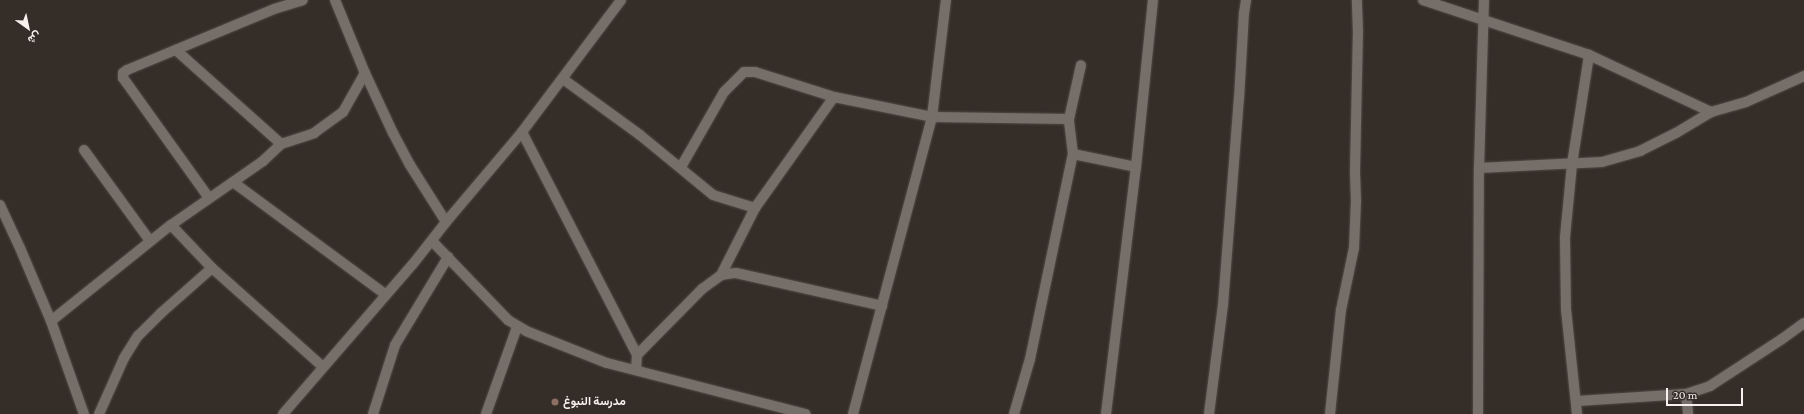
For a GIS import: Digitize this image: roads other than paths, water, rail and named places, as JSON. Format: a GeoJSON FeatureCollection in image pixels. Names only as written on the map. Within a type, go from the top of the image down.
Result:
{"type":"FeatureCollection","features":[{"type":"Feature","properties":{"kind":"street"},"geometry":{"type":"LineString","coordinates":[[209,198],[123,78],[123,73],[126,70],[176,50],[272,4],[303,0]]}},
{"type":"Feature","properties":{"kind":"street"},"geometry":{"type":"LineString","coordinates":[[335,0],[365,73],[410,165],[446,222]]}},
{"type":"Feature","properties":{"kind":"street"},"geometry":{"type":"LineString","coordinates":[[283,414],[432,241],[446,222],[522,132],[621,0]]}},
{"type":"Feature","properties":{"kind":"street"},"geometry":{"type":"LineString","coordinates":[[853,414],[932,117],[946,0]]}},
{"type":"Feature","properties":{"kind":"street"},"geometry":{"type":"LineString","coordinates":[[1106,414],[1136,167],[1153,0]]}},
{"type":"Feature","properties":{"kind":"street"},"geometry":{"type":"LineString","coordinates":[[1209,414],[1223,305],[1240,99],[1244,13],[1246,0]]}},
{"type":"Feature","properties":{"kind":"street"},"geometry":{"type":"LineString","coordinates":[[1330,414],[1341,310],[1354,248],[1356,201],[1357,0]]}},
{"type":"Feature","properties":{"kind":"street"},"geometry":{"type":"LineString","coordinates":[[1423,0],[1484,22],[1589,55],[1711,112]]}},
{"type":"Feature","properties":{"kind":"street"},"geometry":{"type":"LineString","coordinates":[[1478,414],[1479,168],[1484,0]]}},
{"type":"Feature","properties":{"kind":"street"},"geometry":{"type":"LineString","coordinates":[[176,50],[281,144]]}},
{"type":"Feature","properties":{"kind":"street"},"geometry":{"type":"LineString","coordinates":[[1577,414],[1577,400],[1566,310],[1565,237],[1572,164],[1589,55]]}},
{"type":"Feature","properties":{"kind":"street"},"geometry":{"type":"LineString","coordinates":[[1014,414],[1030,359],[1073,154],[1069,119],[1082,65]]}},
{"type":"Feature","properties":{"kind":"street"},"geometry":{"type":"LineString","coordinates":[[681,167],[724,92],[744,72],[755,72],[834,97],[932,117],[1069,119]]}},
{"type":"Feature","properties":{"kind":"street"},"geometry":{"type":"LineString","coordinates":[[51,321],[150,241],[233,182],[281,144],[314,133],[343,112],[365,73]]}},
{"type":"Feature","properties":{"kind":"street"},"geometry":{"type":"LineString","coordinates":[[1479,168],[1602,162],[1640,151],[1676,133],[1711,112],[1746,102],[1804,76]]}},
{"type":"Feature","properties":{"kind":"street"},"geometry":{"type":"LineString","coordinates":[[563,79],[640,135],[681,167],[694,181],[713,195],[755,208]]}},
{"type":"Feature","properties":{"kind":"street"},"geometry":{"type":"LineString","coordinates":[[636,355],[702,290],[721,275],[755,208],[834,97]]}},
{"type":"Feature","properties":{"kind":"street"},"geometry":{"type":"LineString","coordinates":[[522,132],[636,355],[636,370]]}},
{"type":"Feature","properties":{"kind":"street"},"geometry":{"type":"LineString","coordinates":[[84,150],[150,241]]}},
{"type":"Feature","properties":{"kind":"street"},"geometry":{"type":"LineString","coordinates":[[1073,154],[1136,167]]}},
{"type":"Feature","properties":{"kind":"street"},"geometry":{"type":"LineString","coordinates":[[233,182],[386,295]]}},
{"type":"Feature","properties":{"kind":"street"},"geometry":{"type":"LineString","coordinates":[[0,206],[20,248],[51,321],[84,414]]}},
{"type":"Feature","properties":{"kind":"street"},"geometry":{"type":"LineString","coordinates":[[171,225],[212,268],[323,367]]}},
{"type":"Feature","properties":{"kind":"street"},"geometry":{"type":"LineString","coordinates":[[432,241],[517,327],[608,363],[806,414]]}},
{"type":"Feature","properties":{"kind":"street"},"geometry":{"type":"LineString","coordinates":[[373,414],[395,345],[448,257]]}},
{"type":"Feature","properties":{"kind":"street"},"geometry":{"type":"LineString","coordinates":[[99,414],[124,358],[138,336],[160,313],[212,268]]}},
{"type":"Feature","properties":{"kind":"street"},"geometry":{"type":"LineString","coordinates":[[721,275],[736,274],[882,306]]}},
{"type":"Feature","properties":{"kind":"street"},"geometry":{"type":"LineString","coordinates":[[1577,400],[1686,394],[1710,386],[1782,339],[1804,322]]}},
{"type":"Feature","properties":{"kind":"street"},"geometry":{"type":"LineString","coordinates":[[486,414],[517,327]]}},
{"type":"Feature","properties":{"kind":"street"},"geometry":{"type":"LineString","coordinates":[[1686,394],[1688,414]]}},
{"type":"Feature","properties":{"kind":"place","name":"مدرسة النبوغ"},"geometry":{"type":"Point","coordinates":[555,402]}}]}
